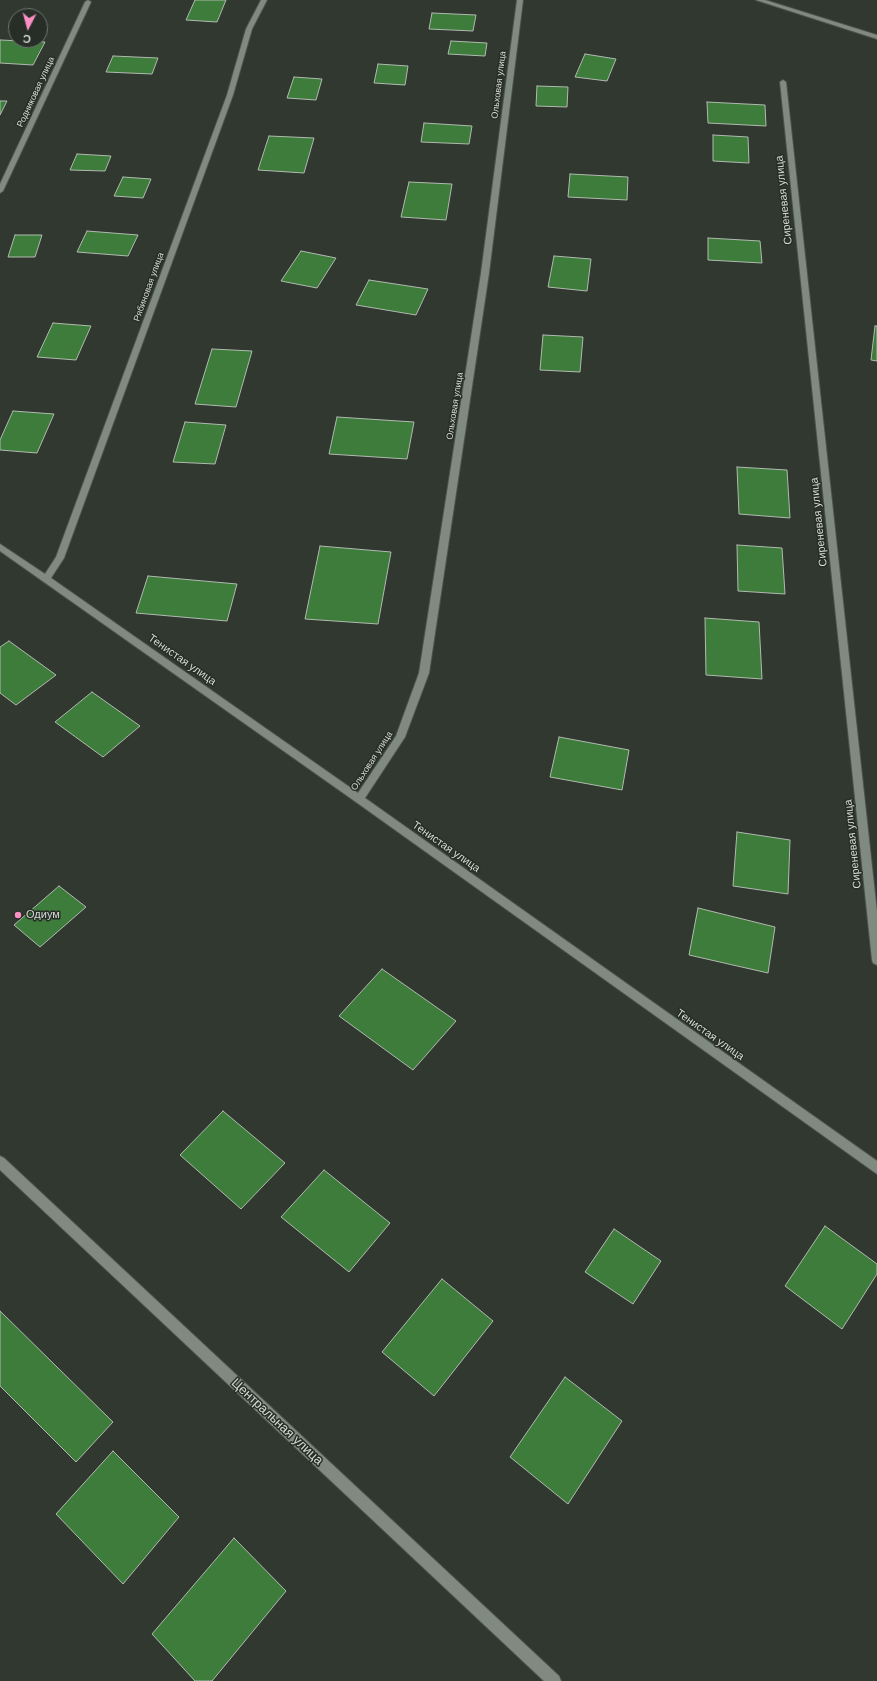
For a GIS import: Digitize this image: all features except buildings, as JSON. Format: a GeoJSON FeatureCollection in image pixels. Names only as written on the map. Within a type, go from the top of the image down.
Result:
{"type":"FeatureCollection","features":[{"type":"Feature","properties":{"kind":"street","name":"Рябиновая улица"},"geometry":{"type":"LineString","coordinates":[[46,579],[60,558],[230,95],[249,30],[264,0]]}},
{"type":"Feature","properties":{"kind":"street","name":"Ольховая улица"},"geometry":{"type":"LineString","coordinates":[[359,799],[400,737],[424,673],[485,273],[520,0]]}},
{"type":"Feature","properties":{"kind":"street"},"geometry":{"type":"LineString","coordinates":[[759,0],[877,37]]}},
{"type":"Feature","properties":{"kind":"street","name":"Родниковая улица"},"geometry":{"type":"LineString","coordinates":[[0,191],[88,2]]}},
{"type":"Feature","properties":{"kind":"street","name":"Сиреневая улица"},"geometry":{"type":"LineString","coordinates":[[782,82],[877,960]]}},
{"type":"Feature","properties":{"kind":"street","name":"Тенистая улица"},"geometry":{"type":"LineString","coordinates":[[0,547],[359,799],[877,1168]]}},
{"type":"Feature","properties":{"kind":"street","name":"Центральная улица"},"geometry":{"type":"LineString","coordinates":[[0,1162],[554,1681]]}},
{"type":"Feature","properties":{"kind":"place","name":"Одиум"},"geometry":{"type":"Point","coordinates":[18,915]}}]}
